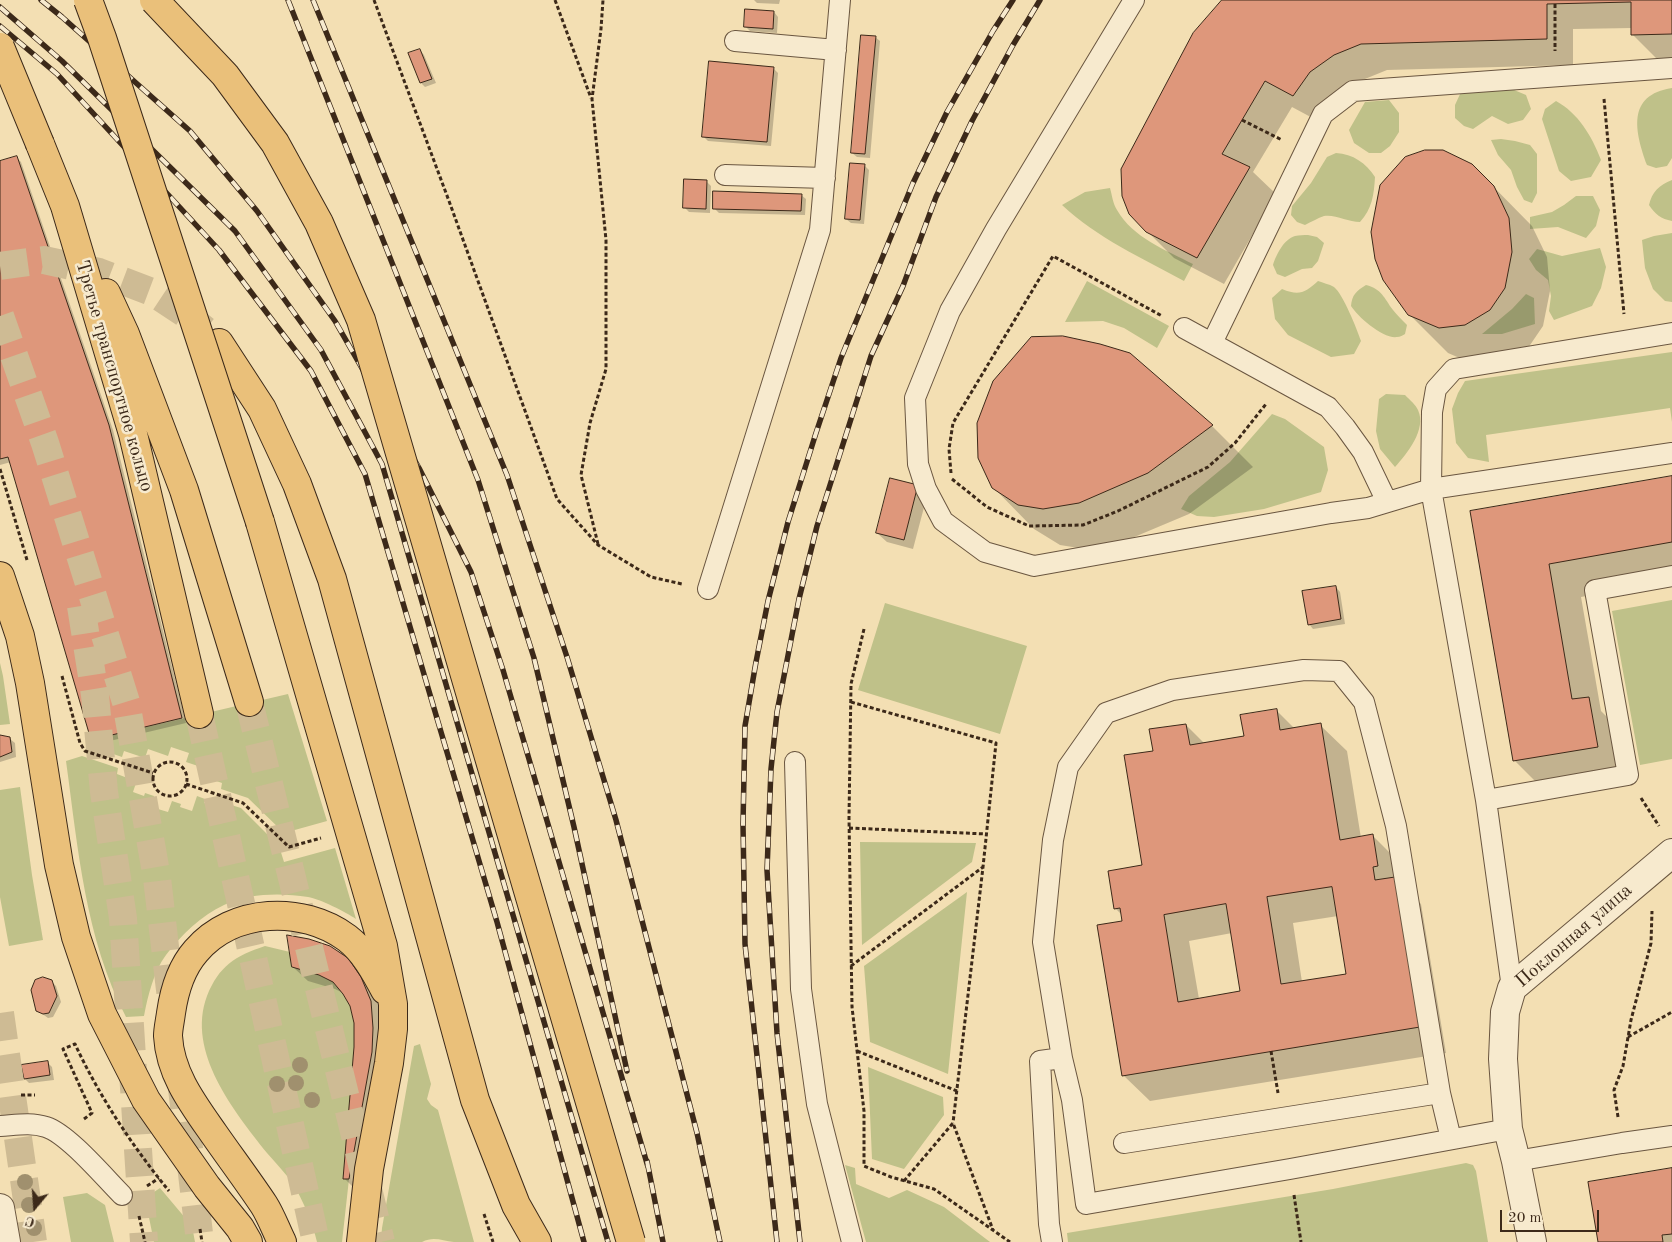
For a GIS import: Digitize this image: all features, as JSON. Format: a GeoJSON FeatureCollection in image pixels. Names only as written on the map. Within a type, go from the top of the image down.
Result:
{"type":"FeatureCollection","features":[{"type":"Feature","properties":{"kind":"main road"},"geometry":{"type":"LineString","coordinates":[[88,0],[260,522],[383,946],[393,1004],[393,1029],[389,1063],[369,1168],[361,1242]]}},
{"type":"Feature","properties":{"kind":"main road"},"geometry":{"type":"LineString","coordinates":[[154,0],[225,75],[275,143],[319,223],[361,320],[631,1242]]}},
{"type":"Feature","properties":{"kind":"main road","name":"Третье транспортное кольцо"},"geometry":{"type":"LineString","coordinates":[[0,47],[65,206],[133,434],[199,714]]}},
{"type":"Feature","properties":{"kind":"main road"},"geometry":{"type":"LineString","coordinates":[[65,206],[124,334],[184,490],[250,702]]}},
{"type":"Feature","properties":{"kind":"main road"},"geometry":{"type":"LineString","coordinates":[[219,343],[262,409],[297,484],[332,579],[475,1100],[516,1205],[537,1242]]}},
{"type":"Feature","properties":{"kind":"main road"},"geometry":{"type":"LineString","coordinates":[[0,576],[20,636],[30,683],[59,866],[76,937],[102,1014],[146,1100],[207,1187],[240,1228],[248,1242]]}},
{"type":"Feature","properties":{"kind":"main road"},"geometry":{"type":"LineString","coordinates":[[282,1242],[265,1207],[189,1098],[172,1062],[168,1035],[173,998],[182,972],[195,951],[214,934],[244,919],[271,915],[301,918],[327,926],[348,939],[370,963],[393,1004]]}},
{"type":"Feature","properties":{"kind":"street","name":"Поклонная улица"},"geometry":{"type":"LineString","coordinates":[[1532,1242],[1508,1129],[1502,1059],[1505,1012],[1512,988],[1663,851]]}},
{"type":"Feature","properties":{"kind":"street"},"geometry":{"type":"LineString","coordinates":[[0,1208],[6,1242]]}},
{"type":"Feature","properties":{"kind":"lane"},"geometry":{"type":"LineString","coordinates":[[708,590],[820,230],[840,0]]}},
{"type":"Feature","properties":{"kind":"lane"},"geometry":{"type":"LineString","coordinates":[[1134,0],[996,229],[950,311],[916,398],[918,464],[926,489],[943,521],[985,552],[1034,566],[1368,508],[1431,489],[1672,453]]}},
{"type":"Feature","properties":{"kind":"lane"},"geometry":{"type":"LineString","coordinates":[[735,41],[836,50]]}},
{"type":"Feature","properties":{"kind":"lane"},"geometry":{"type":"LineString","coordinates":[[1212,343],[1323,114],[1353,91],[1672,68]]}},
{"type":"Feature","properties":{"kind":"lane"},"geometry":{"type":"LineString","coordinates":[[724,175],[825,178]]}},
{"type":"Feature","properties":{"kind":"lane"},"geometry":{"type":"LineString","coordinates":[[1184,328],[1328,407],[1363,452],[1387,502]]}},
{"type":"Feature","properties":{"kind":"lane"},"geometry":{"type":"LineString","coordinates":[[1512,988],[1486,800],[1431,489],[1432,412],[1436,389],[1454,369],[1672,333]]}},
{"type":"Feature","properties":{"kind":"lane"},"geometry":{"type":"LineString","coordinates":[[1486,800],[1628,775],[1595,590],[1672,576]]}},
{"type":"Feature","properties":{"kind":"lane"},"geometry":{"type":"LineString","coordinates":[[1451,1139],[1440,1093],[1396,826],[1364,702],[1339,671],[1304,670],[1172,690],[1106,713],[1068,767],[1053,840],[1042,942],[1062,1058],[1072,1100],[1086,1204],[1508,1129]]}},
{"type":"Feature","properties":{"kind":"lane"},"geometry":{"type":"LineString","coordinates":[[795,762],[801,989],[817,1104],[852,1242]]}},
{"type":"Feature","properties":{"kind":"lane"},"geometry":{"type":"LineString","coordinates":[[1052,1242],[1049,1224],[1040,1061],[1062,1058]]}},
{"type":"Feature","properties":{"kind":"lane"},"geometry":{"type":"LineString","coordinates":[[1124,1142],[1440,1093]]}},
{"type":"Feature","properties":{"kind":"lane"},"geometry":{"type":"LineString","coordinates":[[0,1126],[29,1124],[48,1128],[65,1138],[122,1195]]}},
{"type":"Feature","properties":{"kind":"lane"},"geometry":{"type":"LineString","coordinates":[[1516,1161],[1622,1142],[1672,1136]]}},
{"type":"Feature","properties":{"kind":"path"},"geometry":{"type":"LineString","coordinates":[[374,0],[557,499],[598,544],[651,577],[708,590]]}},
{"type":"Feature","properties":{"kind":"path"},"geometry":{"type":"LineString","coordinates":[[555,0],[592,99]]}},
{"type":"Feature","properties":{"kind":"path"},"geometry":{"type":"LineString","coordinates":[[598,544],[581,475],[590,423],[606,369],[606,240],[592,99],[603,0]]}},
{"type":"Feature","properties":{"kind":"path"},"geometry":{"type":"LineString","coordinates":[[1555,4],[1556,77]]}},
{"type":"Feature","properties":{"kind":"path"},"geometry":{"type":"LineString","coordinates":[[1602,73],[1623,304]]}},
{"type":"Feature","properties":{"kind":"path"},"geometry":{"type":"LineString","coordinates":[[1242,120],[1305,152]]}},
{"type":"Feature","properties":{"kind":"path"},"geometry":{"type":"LineString","coordinates":[[1184,328],[1053,256],[953,423],[949,449],[952,478],[987,508],[1029,526],[1083,525],[1118,511],[1208,467],[1235,443],[1265,405],[1295,388]]}},
{"type":"Feature","properties":{"kind":"path"},"geometry":{"type":"LineString","coordinates":[[864,629],[851,684],[849,828],[852,1007],[864,1111],[864,1166],[904,1181],[934,1189],[1010,1242]]}},
{"type":"Feature","properties":{"kind":"path"},"geometry":{"type":"LineString","coordinates":[[69,699],[80,744],[85,751],[153,773]]}},
{"type":"Feature","properties":{"kind":"path"},"geometry":{"type":"LineString","coordinates":[[850,702],[996,742],[953,1123],[993,1231]]}},
{"type":"Feature","properties":{"kind":"path"},"geometry":{"type":"LineString","coordinates":[[166,762],[175,762],[183,767],[187,775],[186,784],[182,792],[174,796],[164,796],[156,791],[152,782],[153,773],[158,766],[166,762]]}},
{"type":"Feature","properties":{"kind":"path"},"geometry":{"type":"LineString","coordinates":[[1620,1125],[1614,1090],[1623,1066],[1631,1020],[1650,943],[1663,851],[1628,775]]}},
{"type":"Feature","properties":{"kind":"path"},"geometry":{"type":"LineString","coordinates":[[186,784],[243,802],[289,847],[323,838]]}},
{"type":"Feature","properties":{"kind":"path"},"geometry":{"type":"LineString","coordinates":[[849,828],[986,834]]}},
{"type":"Feature","properties":{"kind":"path"},"geometry":{"type":"LineString","coordinates":[[851,966],[983,867]]}},
{"type":"Feature","properties":{"kind":"path"},"geometry":{"type":"LineString","coordinates":[[1628,1038],[1672,1012]]}},
{"type":"Feature","properties":{"kind":"path"},"geometry":{"type":"LineString","coordinates":[[80,1122],[92,1113],[63,1049],[75,1044],[115,1115],[170,1191]]}},
{"type":"Feature","properties":{"kind":"path"},"geometry":{"type":"LineString","coordinates":[[857,1051],[957,1091]]}},
{"type":"Feature","properties":{"kind":"path"},"geometry":{"type":"LineString","coordinates":[[16,1095],[30,1094],[42,1098]]}},
{"type":"Feature","properties":{"kind":"path"},"geometry":{"type":"LineString","coordinates":[[904,1181],[953,1123]]}},
{"type":"Feature","properties":{"kind":"path"},"geometry":{"type":"LineString","coordinates":[[486,1222],[493,1242]]}},
{"type":"Feature","properties":{"kind":"path"},"geometry":{"type":"LineString","coordinates":[[199,1225],[202,1242]]}},
{"type":"Feature","properties":{"kind":"green space"},"geometry":{"type":"Polygon","coordinates":[[[1507,87],[1526,95],[1531,109],[1523,120],[1508,124],[1492,116],[1473,129],[1464,126],[1455,118],[1455,105],[1461,92],[1507,87]]]}},
{"type":"Feature","properties":{"kind":"green space"},"geometry":{"type":"Polygon","coordinates":[[[1672,88],[1672,158],[1667,166],[1656,168],[1647,165],[1639,140],[1638,117],[1641,107],[1647,98],[1657,92],[1672,88]]]}},
{"type":"Feature","properties":{"kind":"green space"},"geometry":{"type":"Polygon","coordinates":[[[1389,100],[1399,113],[1399,132],[1390,146],[1381,153],[1369,153],[1354,143],[1349,130],[1365,102],[1389,100]]]}},
{"type":"Feature","properties":{"kind":"green space"},"geometry":{"type":"Polygon","coordinates":[[[1556,101],[1578,119],[1589,134],[1597,151],[1601,160],[1591,177],[1571,181],[1559,171],[1542,119],[1545,109],[1556,101]]]}},
{"type":"Feature","properties":{"kind":"green space"},"geometry":{"type":"Polygon","coordinates":[[[1501,139],[1530,145],[1537,154],[1537,193],[1532,203],[1524,200],[1511,170],[1498,155],[1491,140],[1501,139]]]}},
{"type":"Feature","properties":{"kind":"green space"},"geometry":{"type":"Polygon","coordinates":[[[1336,153],[1348,155],[1358,160],[1368,167],[1375,177],[1370,207],[1360,222],[1324,216],[1305,225],[1297,222],[1291,215],[1292,206],[1311,183],[1327,157],[1336,153]]]}},
{"type":"Feature","properties":{"kind":"green space"},"geometry":{"type":"Polygon","coordinates":[[[1672,180],[1672,221],[1659,216],[1649,205],[1652,196],[1657,190],[1663,184],[1672,180]]]}},
{"type":"Feature","properties":{"kind":"green space"},"geometry":{"type":"Polygon","coordinates":[[[1110,188],[1116,208],[1132,228],[1161,248],[1193,264],[1184,281],[1136,256],[1090,228],[1062,205],[1085,192],[1110,188]]]}},
{"type":"Feature","properties":{"kind":"green space"},"geometry":{"type":"Polygon","coordinates":[[[1576,196],[1593,196],[1600,210],[1596,226],[1586,238],[1558,227],[1530,229],[1530,217],[1552,212],[1576,196]]]}},
{"type":"Feature","properties":{"kind":"green space"},"geometry":{"type":"Polygon","coordinates":[[[1672,233],[1672,302],[1665,301],[1653,289],[1645,268],[1642,240],[1672,233]]]}},
{"type":"Feature","properties":{"kind":"green space"},"geometry":{"type":"Polygon","coordinates":[[[1308,235],[1317,237],[1324,243],[1318,261],[1312,268],[1302,269],[1285,277],[1277,274],[1273,265],[1278,252],[1287,240],[1295,236],[1308,235]]]}},
{"type":"Feature","properties":{"kind":"green space"},"geometry":{"type":"Polygon","coordinates":[[[1600,248],[1606,267],[1601,288],[1592,306],[1554,320],[1549,311],[1551,296],[1548,280],[1536,270],[1529,259],[1537,249],[1562,256],[1600,248]]]}},
{"type":"Feature","properties":{"kind":"green space"},"geometry":{"type":"Polygon","coordinates":[[[1087,281],[1169,326],[1157,348],[1124,328],[1103,321],[1065,322],[1087,281]]]}},
{"type":"Feature","properties":{"kind":"green space"},"geometry":{"type":"Polygon","coordinates":[[[1318,281],[1334,287],[1338,291],[1353,320],[1361,341],[1354,354],[1331,357],[1288,335],[1275,319],[1272,298],[1282,289],[1297,293],[1302,292],[1318,281]]]}},
{"type":"Feature","properties":{"kind":"green space"},"geometry":{"type":"Polygon","coordinates":[[[1366,285],[1376,289],[1407,325],[1405,334],[1397,337],[1385,335],[1354,311],[1351,306],[1352,299],[1357,291],[1366,285]]]}},
{"type":"Feature","properties":{"kind":"green space"},"geometry":{"type":"Polygon","coordinates":[[[1526,294],[1534,298],[1535,324],[1502,334],[1482,334],[1512,309],[1526,294]]]}},
{"type":"Feature","properties":{"kind":"green space"},"geometry":{"type":"Polygon","coordinates":[[[1672,352],[1672,422],[1670,408],[1486,435],[1489,462],[1468,458],[1456,443],[1452,409],[1465,381],[1672,352]]]}},
{"type":"Feature","properties":{"kind":"green space"},"geometry":{"type":"Polygon","coordinates":[[[1386,394],[1405,395],[1416,406],[1420,417],[1418,433],[1414,441],[1395,467],[1380,449],[1376,431],[1379,399],[1386,394]]]}},
{"type":"Feature","properties":{"kind":"green space"},"geometry":{"type":"Polygon","coordinates":[[[1272,414],[1285,419],[1324,447],[1328,470],[1321,492],[1264,509],[1214,517],[1197,516],[1181,509],[1189,496],[1230,462],[1272,414]]]}},
{"type":"Feature","properties":{"kind":"green space"},"geometry":{"type":"Polygon","coordinates":[[[1672,600],[1672,759],[1640,765],[1612,611],[1672,600]]]}},
{"type":"Feature","properties":{"kind":"green space"},"geometry":{"type":"Polygon","coordinates":[[[885,603],[1027,646],[1000,734],[858,690],[885,603]]]}},
{"type":"Feature","properties":{"kind":"green space"},"geometry":{"type":"Polygon","coordinates":[[[0,663],[10,724],[0,725],[0,663]]]}},
{"type":"Feature","properties":{"kind":"green space"},"geometry":{"type":"Polygon","coordinates":[[[288,694],[327,821],[284,833],[248,798],[221,789],[222,783],[205,777],[207,769],[186,762],[189,753],[171,747],[168,756],[148,749],[145,758],[124,751],[122,757],[93,747],[91,740],[288,694]]]}},
{"type":"Feature","properties":{"kind":"green space"},"geometry":{"type":"Polygon","coordinates":[[[82,756],[118,768],[117,774],[130,779],[131,775],[138,777],[133,792],[144,796],[145,793],[154,796],[151,807],[168,812],[172,801],[181,804],[180,807],[192,811],[197,796],[205,799],[204,803],[216,806],[218,801],[241,808],[279,846],[284,862],[335,848],[356,919],[340,909],[308,897],[254,896],[224,905],[192,926],[166,955],[155,976],[144,1016],[126,1017],[112,987],[101,956],[92,924],[79,859],[66,761],[82,756]]]}},
{"type":"Feature","properties":{"kind":"green space"},"geometry":{"type":"Polygon","coordinates":[[[20,787],[43,940],[9,946],[0,897],[0,790],[20,787]]]}},
{"type":"Feature","properties":{"kind":"green space"},"geometry":{"type":"Polygon","coordinates":[[[860,842],[976,843],[972,862],[862,945],[860,842]]]}},
{"type":"Feature","properties":{"kind":"green space"},"geometry":{"type":"Polygon","coordinates":[[[967,892],[948,1074],[870,1042],[864,966],[967,892]]]}},
{"type":"Feature","properties":{"kind":"green space"},"geometry":{"type":"Polygon","coordinates":[[[265,946],[290,952],[292,967],[319,975],[333,982],[350,1006],[354,1023],[354,1047],[343,1179],[349,1179],[342,1242],[317,1242],[301,1198],[294,1185],[267,1153],[228,1100],[208,1059],[203,1038],[202,1017],[207,996],[212,986],[217,977],[229,964],[245,954],[265,946]]]}},
{"type":"Feature","properties":{"kind":"green space"},"geometry":{"type":"Polygon","coordinates":[[[420,1044],[431,1084],[427,1099],[438,1110],[474,1242],[434,1239],[422,1242],[381,1242],[414,1046],[420,1044]]]}},
{"type":"Feature","properties":{"kind":"green space"},"geometry":{"type":"Polygon","coordinates":[[[868,1067],[943,1097],[944,1115],[904,1169],[872,1159],[868,1067]]]}},
{"type":"Feature","properties":{"kind":"green space"},"geometry":{"type":"Polygon","coordinates":[[[1466,1163],[1473,1165],[1476,1171],[1488,1242],[1068,1242],[1067,1233],[1333,1189],[1466,1163]]]}},
{"type":"Feature","properties":{"kind":"green space"},"geometry":{"type":"Polygon","coordinates":[[[845,1165],[855,1168],[856,1184],[889,1198],[907,1190],[944,1207],[990,1242],[866,1242],[845,1165]]]}},
{"type":"Feature","properties":{"kind":"green space"},"geometry":{"type":"Polygon","coordinates":[[[160,1188],[192,1226],[195,1242],[154,1242],[145,1198],[160,1188]]]}},
{"type":"Feature","properties":{"kind":"green space"},"geometry":{"type":"Polygon","coordinates":[[[87,1193],[105,1205],[114,1242],[71,1242],[63,1197],[87,1193]]]}},
{"type":"Feature","properties":{"kind":"building"},"geometry":{"type":"Polygon","coordinates":[[[1222,0],[1672,0],[1672,34],[1631,35],[1631,2],[1547,4],[1547,39],[1361,44],[1334,55],[1310,72],[1293,96],[1265,81],[1222,154],[1250,167],[1197,258],[1146,232],[1129,214],[1122,196],[1121,169],[1193,33],[1222,0]]]}},
{"type":"Feature","properties":{"kind":"building"},"geometry":{"type":"Polygon","coordinates":[[[745,9],[774,11],[773,29],[744,27],[745,9]]]}},
{"type":"Feature","properties":{"kind":"building"},"geometry":{"type":"Polygon","coordinates":[[[861,35],[876,36],[865,154],[851,153],[861,35]]]}},
{"type":"Feature","properties":{"kind":"building"},"geometry":{"type":"Polygon","coordinates":[[[420,49],[432,79],[420,83],[408,53],[420,49]]]}},
{"type":"Feature","properties":{"kind":"building"},"geometry":{"type":"Polygon","coordinates":[[[709,61],[774,67],[767,142],[702,137],[709,61]]]}},
{"type":"Feature","properties":{"kind":"building"},"geometry":{"type":"Polygon","coordinates":[[[1425,150],[1443,150],[1472,164],[1494,186],[1509,218],[1512,252],[1505,288],[1490,310],[1465,325],[1439,328],[1408,315],[1383,280],[1375,259],[1371,232],[1380,185],[1405,157],[1425,150]]]}},
{"type":"Feature","properties":{"kind":"building"},"geometry":{"type":"Polygon","coordinates":[[[17,156],[109,425],[182,718],[91,740],[8,457],[0,459],[0,161],[17,156]]]}},
{"type":"Feature","properties":{"kind":"building"},"geometry":{"type":"Polygon","coordinates":[[[850,163],[865,164],[860,220],[845,219],[850,163]]]}},
{"type":"Feature","properties":{"kind":"building"},"geometry":{"type":"Polygon","coordinates":[[[684,179],[707,180],[706,209],[683,208],[684,179]]]}},
{"type":"Feature","properties":{"kind":"building"},"geometry":{"type":"Polygon","coordinates":[[[713,191],[802,194],[801,211],[713,209],[713,191]]]}},
{"type":"Feature","properties":{"kind":"building"},"geometry":{"type":"Polygon","coordinates":[[[1063,336],[1130,353],[1213,425],[1148,473],[1079,503],[1043,509],[1018,505],[992,488],[978,458],[977,423],[993,381],[1031,337],[1063,336]]]}},
{"type":"Feature","properties":{"kind":"building"},"geometry":{"type":"Polygon","coordinates":[[[1672,476],[1672,542],[1549,564],[1572,699],[1589,697],[1598,747],[1513,761],[1470,511],[1672,476]]]}},
{"type":"Feature","properties":{"kind":"building"},"geometry":{"type":"Polygon","coordinates":[[[890,478],[918,485],[904,540],[876,533],[890,478]]]}},
{"type":"Feature","properties":{"kind":"building"},"geometry":{"type":"Polygon","coordinates":[[[1336,586],[1341,619],[1308,625],[1302,591],[1336,586]]]}},
{"type":"Feature","properties":{"kind":"building"},"geometry":{"type":"Polygon","coordinates":[[[1277,709],[1280,730],[1321,723],[1340,840],[1373,834],[1378,866],[1373,867],[1375,880],[1395,877],[1420,1027],[1122,1076],[1097,925],[1122,921],[1120,908],[1114,909],[1108,871],[1142,865],[1124,755],[1153,751],[1149,729],[1186,724],[1190,745],[1244,736],[1240,715],[1277,709]],[[1332,887],[1267,897],[1281,984],[1346,974],[1332,887]],[[1226,904],[1164,915],[1178,1002],[1240,991],[1226,904]]]}},
{"type":"Feature","properties":{"kind":"building"},"geometry":{"type":"Polygon","coordinates":[[[0,735],[10,737],[12,752],[0,757],[0,735]]]}},
{"type":"Feature","properties":{"kind":"building"},"geometry":{"type":"Polygon","coordinates":[[[287,935],[309,939],[330,946],[348,958],[361,977],[371,1001],[372,1052],[349,1179],[343,1179],[354,1047],[354,1023],[350,1006],[333,982],[319,975],[292,967],[287,935]]]}},
{"type":"Feature","properties":{"kind":"building"},"geometry":{"type":"Polygon","coordinates":[[[43,977],[52,980],[57,996],[49,1013],[43,1014],[36,1011],[31,990],[35,980],[43,977]]]}},
{"type":"Feature","properties":{"kind":"building"},"geometry":{"type":"Polygon","coordinates":[[[48,1061],[50,1075],[24,1079],[21,1065],[48,1061]]]}},
{"type":"Feature","properties":{"kind":"building"},"geometry":{"type":"Polygon","coordinates":[[[1672,1168],[1672,1234],[1662,1235],[1663,1242],[1598,1242],[1588,1182],[1672,1168]]]}},
{"type":"Feature","properties":{"kind":"tunnel"},"geometry":{"type":"LineString","coordinates":[[0,266],[44,260],[99,272],[152,292],[184,313],[205,330]]}},
{"type":"Feature","properties":{"kind":"tunnel"},"geometry":{"type":"LineString","coordinates":[[0,316],[45,443],[126,702],[157,878],[172,1007]]}},
{"type":"Feature","properties":{"kind":"tunnel"},"geometry":{"type":"LineString","coordinates":[[81,606],[95,695],[104,792],[123,918],[144,1242]]}},
{"type":"Feature","properties":{"kind":"tunnel"},"geometry":{"type":"LineString","coordinates":[[249,702],[381,1242]]}},
{"type":"Feature","properties":{"kind":"tunnel"},"geometry":{"type":"LineString","coordinates":[[199,714],[316,1242]]}},
{"type":"Feature","properties":{"kind":"tunnel"},"geometry":{"type":"LineString","coordinates":[[0,1013],[33,1242]]}},
{"type":"Feature","properties":{"kind":"tunnel"},"geometry":{"type":"LineString","coordinates":[[181,1080],[200,1242]]}},
{"type":"Feature","properties":{"kind":"railway"},"geometry":{"type":"LineString","coordinates":[[41,0],[190,131],[257,211],[335,321],[419,468],[471,572],[503,670],[648,1167]]}},
{"type":"Feature","properties":{"kind":"railway"},"geometry":{"type":"LineString","coordinates":[[288,0],[478,480],[534,658],[574,827],[627,1071]]}},
{"type":"Feature","properties":{"kind":"railway"},"geometry":{"type":"LineString","coordinates":[[313,0],[507,475],[567,657],[616,820],[697,1133],[720,1242]]}},
{"type":"Feature","properties":{"kind":"railway"},"geometry":{"type":"LineString","coordinates":[[777,1242],[745,944],[743,824],[745,726],[756,662],[768,601],[788,522],[841,358],[913,183],[947,112],[1013,0]]}},
{"type":"Feature","properties":{"kind":"railway"},"geometry":{"type":"LineString","coordinates":[[800,1242],[777,1033],[767,870],[771,769],[777,712],[799,599],[817,526],[871,356],[903,286],[936,197],[972,121],[1040,0]]}},
{"type":"Feature","properties":{"kind":"railway"},"geometry":{"type":"LineString","coordinates":[[0,7],[62,61],[235,231],[321,350],[382,464],[608,1242]]}},
{"type":"Feature","properties":{"kind":"railway"},"geometry":{"type":"LineString","coordinates":[[0,26],[57,74],[219,250],[311,371],[365,474],[497,922],[584,1242]]}},
{"type":"Feature","properties":{"kind":"railway"},"geometry":{"type":"LineString","coordinates":[[647,1161],[663,1242]]}}]}
